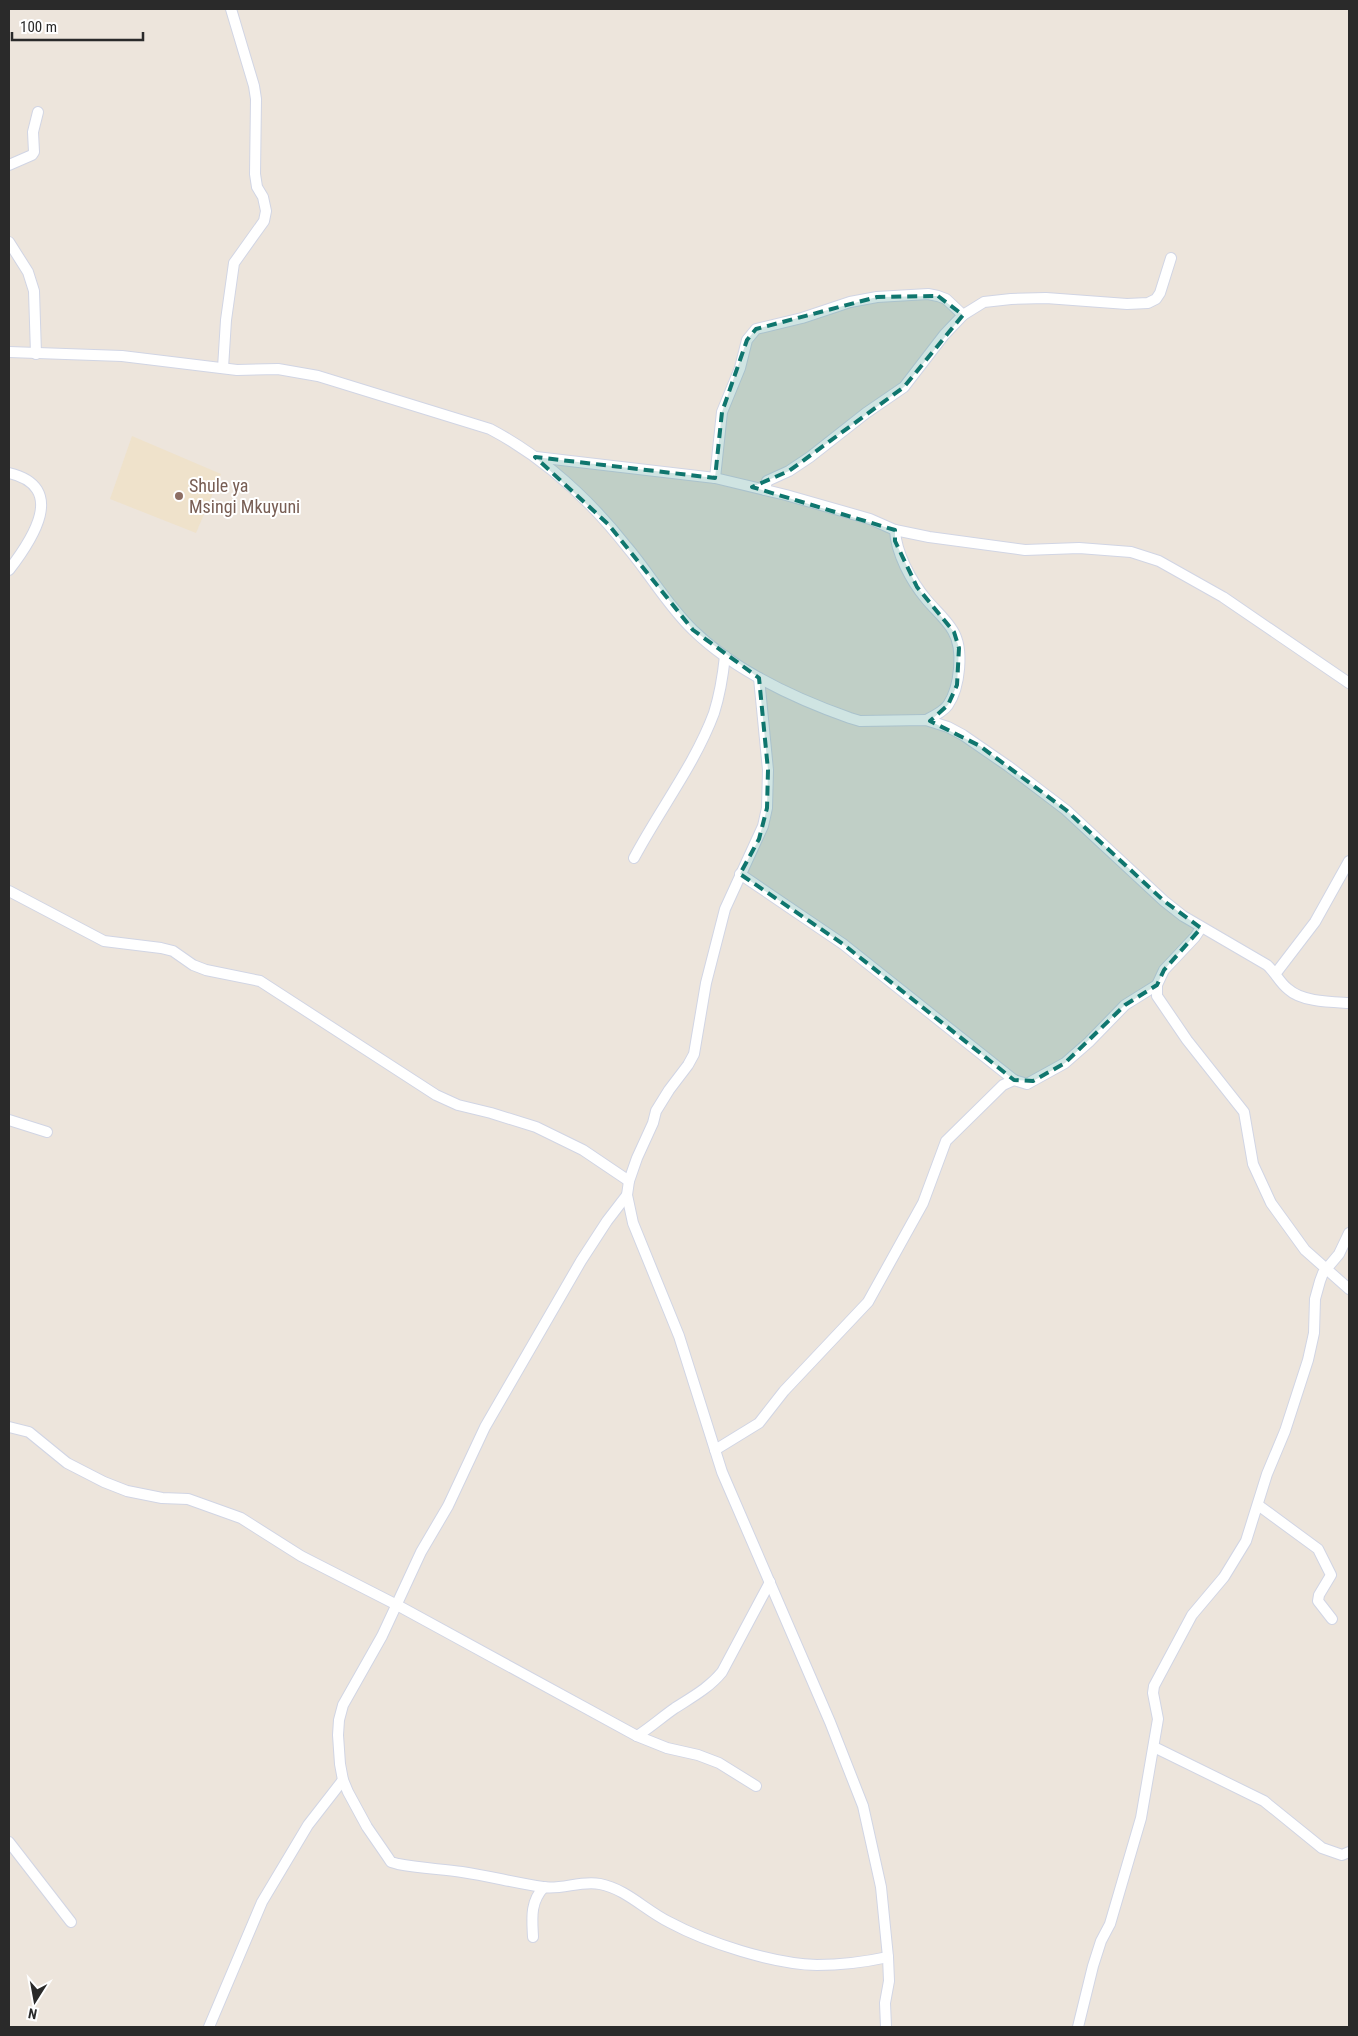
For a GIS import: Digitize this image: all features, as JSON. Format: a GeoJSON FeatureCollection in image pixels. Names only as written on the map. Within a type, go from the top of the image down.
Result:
{"type":"FeatureCollection","features":[{"type":"Feature","properties":{"kind":"street"},"geometry":{"type":"LineString","coordinates":[[223,368],[226,320],[234,263],[264,221],[266,211],[263,197],[257,187],[255,174],[256,99],[254,86],[231,9]]}},
{"type":"Feature","properties":{"kind":"street"},"geometry":{"type":"LineString","coordinates":[[9,165],[32,155],[34,152],[33,132],[38,112]]}},
{"type":"Feature","properties":{"kind":"street"},"geometry":{"type":"LineString","coordinates":[[9,242],[28,272],[34,291],[36,354]]}},
{"type":"Feature","properties":{"kind":"street"},"geometry":{"type":"LineString","coordinates":[[766,490],[767,481],[789,471],[810,457],[866,413],[904,388],[912,380],[933,348],[963,315],[984,302],[1011,299],[1063,299],[1127,304],[1148,303],[1156,299],[1160,293],[1171,258]]}},
{"type":"Feature","properties":{"kind":"street"},"geometry":{"type":"LineString","coordinates":[[715,478],[722,412],[740,368],[747,340],[756,329],[802,318],[850,302],[890,296],[928,294],[938,296],[946,299],[963,315]]}},
{"type":"Feature","properties":{"kind":"street"},"geometry":{"type":"LineString","coordinates":[[9,352],[122,356],[223,368],[278,369],[318,376],[490,429],[508,438],[535,457],[583,497],[628,548],[655,586],[693,630],[725,656],[759,678],[835,713],[860,721],[926,720],[948,727],[963,735],[1066,810],[1164,901],[1201,928],[1267,965],[1276,973],[1288,990],[1313,999],[1349,1003]]}},
{"type":"Feature","properties":{"kind":"street"},"geometry":{"type":"LineString","coordinates":[[535,457],[715,478],[870,519],[895,530],[929,537],[1025,550],[1079,548],[1131,552],[1159,561],[1223,597],[1349,683]]}},
{"type":"Feature","properties":{"kind":"street"},"geometry":{"type":"LineString","coordinates":[[9,473],[28,480],[37,489],[42,502],[42,512],[34,530],[9,570]]}},
{"type":"Feature","properties":{"kind":"street"},"geometry":{"type":"LineString","coordinates":[[895,530],[895,541],[917,587],[954,632],[959,648],[957,685],[948,705],[926,720]]}},
{"type":"Feature","properties":{"kind":"street"},"geometry":{"type":"LineString","coordinates":[[634,858],[706,730],[719,696],[725,656]]}},
{"type":"Feature","properties":{"kind":"street"},"geometry":{"type":"LineString","coordinates":[[759,678],[768,770],[767,808],[763,826],[740,874],[716,942],[694,1054],[656,1111],[653,1123],[642,1144],[627,1195],[633,1223],[679,1336],[722,1472],[830,1722],[863,1806],[881,1887],[889,1981],[885,2003],[886,2027]]}},
{"type":"Feature","properties":{"kind":"street"},"geometry":{"type":"LineString","coordinates":[[1276,973],[1316,922],[1349,861]]}},
{"type":"Feature","properties":{"kind":"street"},"geometry":{"type":"LineString","coordinates":[[740,874],[843,944],[1014,1080],[1027,1084],[1065,1063],[1126,1005],[1157,985]]}},
{"type":"Feature","properties":{"kind":"street"},"geometry":{"type":"LineString","coordinates":[[9,891],[104,941],[161,948],[172,951],[193,965],[206,970],[260,981],[436,1095],[458,1105],[491,1112],[536,1127],[583,1150],[630,1181]]}},
{"type":"Feature","properties":{"kind":"street"},"geometry":{"type":"LineString","coordinates":[[1201,928],[1164,970],[1157,985],[1157,996],[1244,1112],[1253,1164],[1271,1203],[1305,1250],[1349,1289]]}},
{"type":"Feature","properties":{"kind":"street"},"geometry":{"type":"LineString","coordinates":[[715,1450],[758,1423],[784,1391],[868,1302],[926,1196],[946,1141],[1003,1085],[1014,1080]]}},
{"type":"Feature","properties":{"kind":"street"},"geometry":{"type":"LineString","coordinates":[[9,1120],[47,1132]]}},
{"type":"Feature","properties":{"kind":"street"},"geometry":{"type":"LineString","coordinates":[[627,1195],[607,1220],[581,1261],[485,1427],[448,1506],[412,1570],[374,1651],[348,1696],[341,1713],[338,1735],[343,1780],[360,1815],[392,1862],[405,1866],[464,1872],[544,1887],[578,1883],[601,1884],[618,1889],[653,1913],[689,1932],[722,1944],[778,1960],[816,1965],[854,1963],[888,1957]]}},
{"type":"Feature","properties":{"kind":"street"},"geometry":{"type":"LineString","coordinates":[[1078,2027],[1093,1966],[1101,1941],[1110,1924],[1141,1818],[1158,1719],[1153,1693],[1154,1686],[1192,1615],[1224,1577],[1246,1541],[1308,1360],[1316,1318],[1315,1299],[1323,1273],[1339,1254],[1349,1233]]}},
{"type":"Feature","properties":{"kind":"street"},"geometry":{"type":"LineString","coordinates":[[9,1427],[30,1432],[67,1463],[104,1482],[127,1491],[162,1498],[188,1498],[241,1518],[301,1556],[397,1605],[637,1736],[667,1748],[698,1755],[719,1763],[756,1786]]}},
{"type":"Feature","properties":{"kind":"street"},"geometry":{"type":"LineString","coordinates":[[1258,1506],[1318,1549],[1331,1575],[1318,1601],[1332,1619]]}},
{"type":"Feature","properties":{"kind":"street"},"geometry":{"type":"LineString","coordinates":[[637,1736],[675,1708],[701,1693],[722,1672],[770,1582]]}},
{"type":"Feature","properties":{"kind":"street"},"geometry":{"type":"LineString","coordinates":[[1154,1747],[1264,1801],[1322,1848],[1334,1853],[1342,1854],[1349,1852]]}},
{"type":"Feature","properties":{"kind":"street"},"geometry":{"type":"LineString","coordinates":[[210,2027],[262,1902],[308,1825],[343,1780]]}},
{"type":"Feature","properties":{"kind":"street"},"geometry":{"type":"LineString","coordinates":[[9,1842],[70,1922]]}},
{"type":"Feature","properties":{"kind":"street"},"geometry":{"type":"LineString","coordinates":[[533,1937],[533,1905],[544,1887]]}},
{"type":"Feature","properties":{"kind":"highlighted area"},"geometry":{"type":"Polygon","coordinates":[[[938,296],[963,315],[904,387],[789,471],[752,487],[895,530],[895,541],[917,587],[954,632],[959,648],[957,685],[948,705],[930,721],[980,746],[1066,810],[1164,901],[1201,928],[1164,970],[1157,985],[1125,1005],[1065,1063],[1033,1081],[1014,1080],[843,944],[740,874],[759,839],[767,808],[768,770],[759,678],[693,630],[608,524],[535,457],[715,478],[722,412],[747,340],[756,329],[877,297],[938,296]]]}},
{"type":"Feature","properties":{"kind":"shaded area"},"geometry":{"type":"Polygon","coordinates":[[[132,436],[221,474],[196,533],[110,499],[132,436]]]}},
{"type":"Feature","properties":{"kind":"place","name":"Shule ya Msingi Mkuyuni"},"geometry":{"type":"Point","coordinates":[179,496]}}]}
